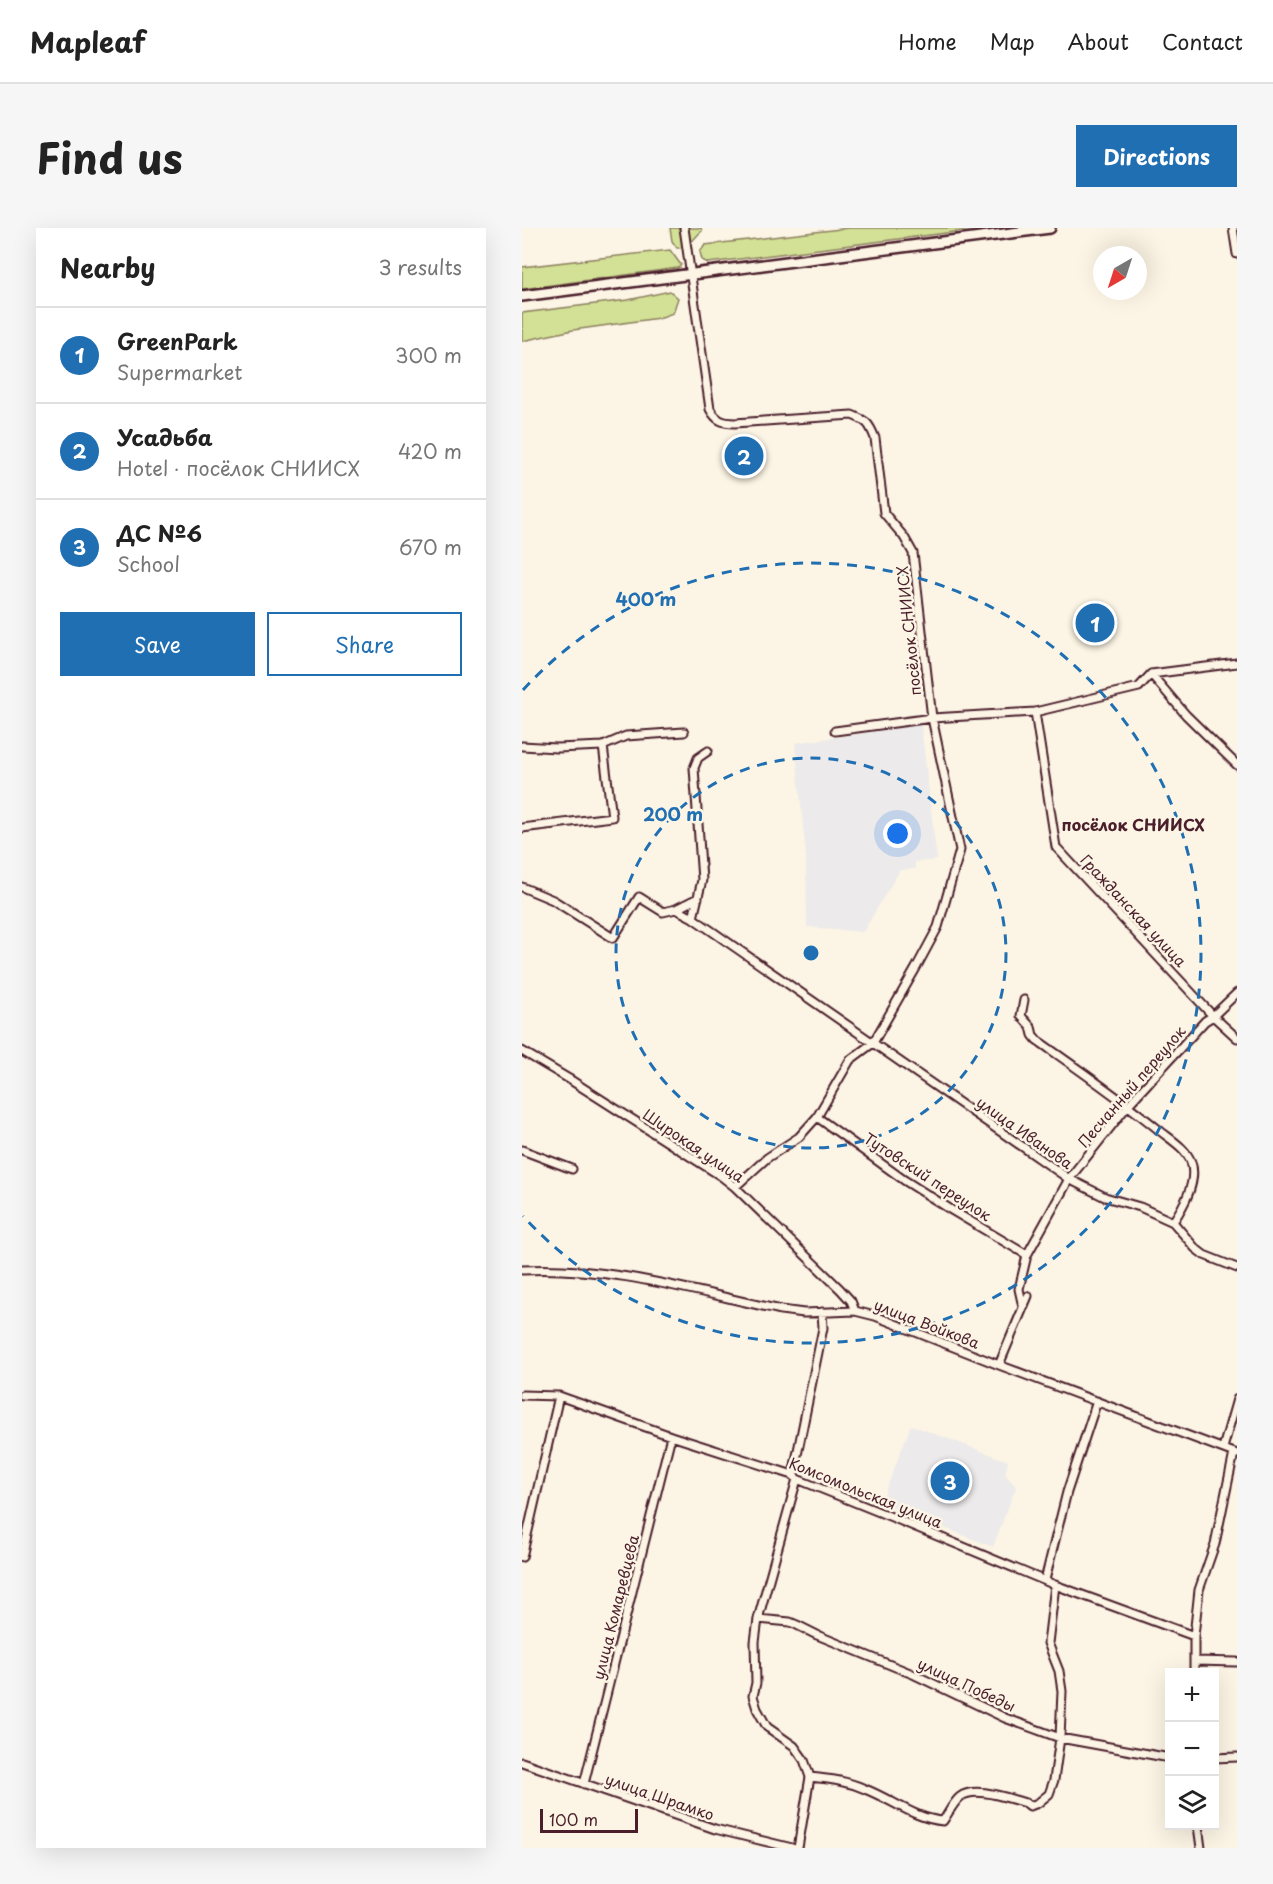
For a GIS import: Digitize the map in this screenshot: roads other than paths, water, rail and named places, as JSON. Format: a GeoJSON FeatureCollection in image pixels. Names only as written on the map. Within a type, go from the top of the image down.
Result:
{"type":"FeatureCollection","features":[{"type":"Feature","properties":{"kind":"street"},"geometry":{"type":"LineString","coordinates":[[684,228],[689,274]]}},
{"type":"Feature","properties":{"kind":"street"},"geometry":{"type":"LineString","coordinates":[[522,296],[1050,228]]}},
{"type":"Feature","properties":{"kind":"street"},"geometry":{"type":"LineString","coordinates":[[1233,228],[1237,254]]}},
{"type":"Feature","properties":{"kind":"street","name":"посёлок СНИИСХ"},"geometry":{"type":"LineString","coordinates":[[689,274],[710,408],[714,416],[719,421],[735,423],[852,415],[866,421],[875,438],[884,513],[904,537],[913,553],[932,718],[960,850],[938,927],[873,1043]]}},
{"type":"Feature","properties":{"kind":"street"},"geometry":{"type":"LineString","coordinates":[[835,731],[932,718],[1035,712],[1138,687],[1151,674],[1237,663]]}},
{"type":"Feature","properties":{"kind":"street"},"geometry":{"type":"LineString","coordinates":[[1151,674],[1186,715],[1237,765]]}},
{"type":"Feature","properties":{"kind":"street","name":"Гражданская улица"},"geometry":{"type":"LineString","coordinates":[[1035,712],[1056,847],[1213,1016],[1237,1038]]}},
{"type":"Feature","properties":{"kind":"street"},"geometry":{"type":"LineString","coordinates":[[522,746],[557,748],[603,746],[626,736],[684,732]]}},
{"type":"Feature","properties":{"kind":"street"},"geometry":{"type":"LineString","coordinates":[[522,828],[612,817],[603,746]]}},
{"type":"Feature","properties":{"kind":"street"},"geometry":{"type":"LineString","coordinates":[[693,918],[702,880],[694,768],[699,758],[708,751]]}},
{"type":"Feature","properties":{"kind":"street","name":"улица Иванова"},"geometry":{"type":"LineString","coordinates":[[522,887],[553,900],[613,938],[639,897],[663,912],[676,909],[693,918],[1069,1179],[1105,1197],[1140,1207],[1173,1222],[1204,1255],[1237,1268]]}},
{"type":"Feature","properties":{"kind":"street"},"geometry":{"type":"LineString","coordinates":[[676,909],[698,898]]}},
{"type":"Feature","properties":{"kind":"street","name":"Песчанный переулок"},"geometry":{"type":"LineString","coordinates":[[1023,1307],[1019,1289],[1027,1255],[1069,1179],[1128,1105],[1205,1021],[1237,993]]}},
{"type":"Feature","properties":{"kind":"street"},"geometry":{"type":"LineString","coordinates":[[1024,1000],[1021,1016],[1031,1027],[1037,1040],[1128,1105],[1187,1153],[1192,1165],[1191,1186],[1173,1222]]}},
{"type":"Feature","properties":{"kind":"street"},"geometry":{"type":"LineString","coordinates":[[735,1186],[767,1158],[800,1137],[817,1117],[850,1060],[873,1043]]}},
{"type":"Feature","properties":{"kind":"street","name":"Широкая улица"},"geometry":{"type":"LineString","coordinates":[[522,1051],[694,1157],[735,1186],[840,1288],[851,1301],[855,1311]]}},
{"type":"Feature","properties":{"kind":"street","name":"Тутовский переулок"},"geometry":{"type":"LineString","coordinates":[[817,1117],[904,1180],[1027,1255]]}},
{"type":"Feature","properties":{"kind":"street"},"geometry":{"type":"LineString","coordinates":[[522,1150],[572,1169]]}},
{"type":"Feature","properties":{"kind":"street","name":"улица Войкова"},"geometry":{"type":"LineString","coordinates":[[522,1270],[576,1270],[625,1277],[781,1310],[804,1313],[855,1311],[875,1316],[1235,1454]]}},
{"type":"Feature","properties":{"kind":"street"},"geometry":{"type":"LineString","coordinates":[[999,1365],[1028,1296]]}},
{"type":"Feature","properties":{"kind":"street"},"geometry":{"type":"LineString","coordinates":[[798,1848],[810,1777],[804,1760],[794,1746],[768,1727],[757,1709],[753,1696],[756,1683],[755,1642],[758,1619],[795,1477],[823,1328],[822,1312]]}},
{"type":"Feature","properties":{"kind":"street","name":"Комсомольская улица"},"geometry":{"type":"LineString","coordinates":[[522,1395],[559,1396],[795,1477],[1054,1585],[1194,1636]]}},
{"type":"Feature","properties":{"kind":"street"},"geometry":{"type":"LineString","coordinates":[[522,1557],[559,1396]]}},
{"type":"Feature","properties":{"kind":"street"},"geometry":{"type":"LineString","coordinates":[[1222,1448],[1237,1399]]}},
{"type":"Feature","properties":{"kind":"street"},"geometry":{"type":"LineString","coordinates":[[1045,1580],[1067,1492],[1097,1401]]}},
{"type":"Feature","properties":{"kind":"street","name":"улица Комаревцева"},"geometry":{"type":"LineString","coordinates":[[584,1784],[671,1436]]}},
{"type":"Feature","properties":{"kind":"street"},"geometry":{"type":"LineString","coordinates":[[1194,1668],[1194,1636],[1199,1590],[1215,1544],[1235,1454]]}},
{"type":"Feature","properties":{"kind":"street"},"geometry":{"type":"LineString","coordinates":[[810,1777],[837,1779],[866,1789],[930,1819],[943,1821],[960,1797],[973,1792],[1026,1803],[1030,1806],[1038,1803],[1049,1794],[1054,1780],[1060,1738],[1062,1691],[1059,1671],[1048,1643],[1054,1585]]}},
{"type":"Feature","properties":{"kind":"street","name":"улица Победы"},"geometry":{"type":"LineString","coordinates":[[758,1619],[790,1622],[915,1675],[1005,1718],[1060,1738],[1165,1757]]}},
{"type":"Feature","properties":{"kind":"street"},"geometry":{"type":"LineString","coordinates":[[1195,1661],[1237,1662]]}},
{"type":"Feature","properties":{"kind":"street"},"geometry":{"type":"LineString","coordinates":[[1219,1758],[1237,1757]]}},
{"type":"Feature","properties":{"kind":"street","name":"улица Шрамко"},"geometry":{"type":"LineString","coordinates":[[522,1762],[715,1829],[792,1848]]}},
{"type":"Feature","properties":{"kind":"street"},"geometry":{"type":"LineString","coordinates":[[1199,1830],[1201,1848]]}},
{"type":"Feature","properties":{"kind":"place","name":"Усадьба"},"geometry":{"type":"Point","coordinates":[744,456]}},
{"type":"Feature","properties":{"kind":"place","name":"GreenPark"},"geometry":{"type":"Point","coordinates":[1095,623]}},
{"type":"Feature","properties":{"kind":"place","name":"ДС №6"},"geometry":{"type":"Point","coordinates":[950,1481]}},
{"type":"Feature","properties":{"kind":"district","name":"посёлок СНИИСХ"},"geometry":{"type":"Point","coordinates":[1133,824]}}]}
